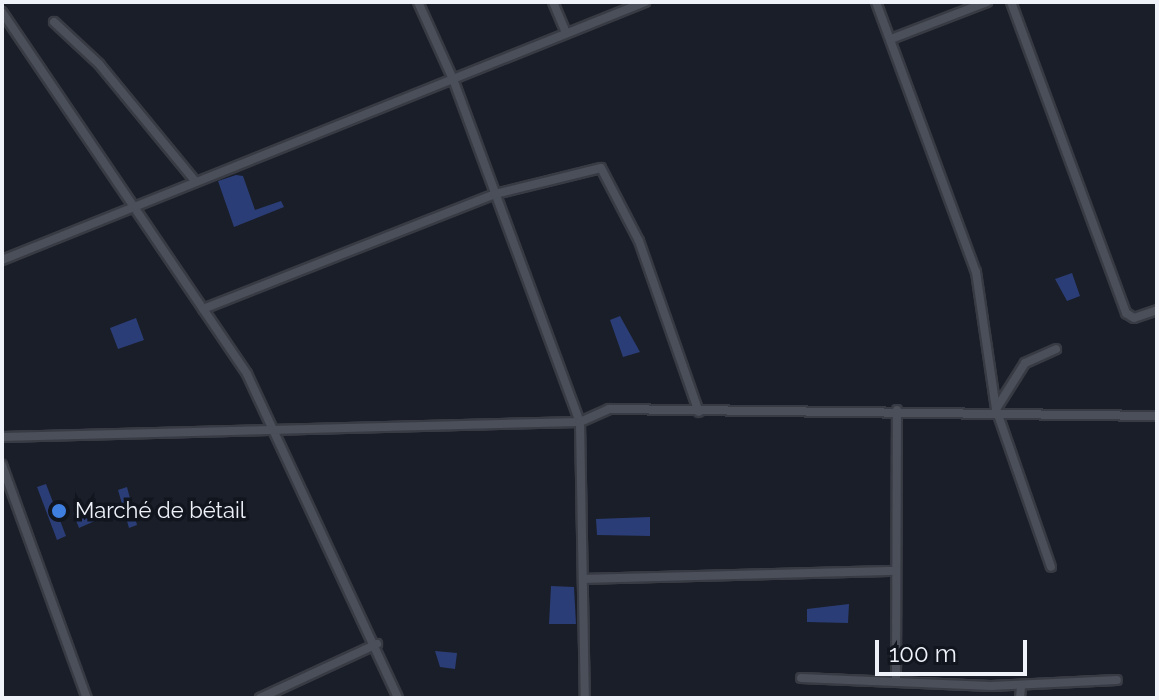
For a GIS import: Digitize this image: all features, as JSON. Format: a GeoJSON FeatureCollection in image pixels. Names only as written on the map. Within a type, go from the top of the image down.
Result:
{"type":"FeatureCollection","features":[{"type":"Feature","properties":{"kind":"street"},"geometry":{"type":"LineString","coordinates":[[418,2],[453,79],[580,422],[585,698]]}},
{"type":"Feature","properties":{"kind":"street"},"geometry":{"type":"LineString","coordinates":[[553,2],[566,32]]}},
{"type":"Feature","properties":{"kind":"street"},"geometry":{"type":"LineString","coordinates":[[2,260],[134,203],[645,2]]}},
{"type":"Feature","properties":{"kind":"street"},"geometry":{"type":"LineString","coordinates":[[876,2],[976,272],[996,412],[1051,567]]}},
{"type":"Feature","properties":{"kind":"street"},"geometry":{"type":"LineString","coordinates":[[891,39],[987,2]]}},
{"type":"Feature","properties":{"kind":"street"},"geometry":{"type":"LineString","coordinates":[[1011,2],[1126,313],[1134,318],[1157,310]]}},
{"type":"Feature","properties":{"kind":"street"},"geometry":{"type":"LineString","coordinates":[[2,12],[247,374],[377,644],[398,698]]}},
{"type":"Feature","properties":{"kind":"street"},"geometry":{"type":"LineString","coordinates":[[54,22],[99,64],[195,181]]}},
{"type":"Feature","properties":{"kind":"street"},"geometry":{"type":"LineString","coordinates":[[203,309],[495,194],[589,166],[601,168],[639,241],[699,412]]}},
{"type":"Feature","properties":{"kind":"street"},"geometry":{"type":"LineString","coordinates":[[996,412],[1025,363],[1056,349]]}},
{"type":"Feature","properties":{"kind":"street"},"geometry":{"type":"LineString","coordinates":[[2,437],[271,427],[580,422],[609,409],[699,412],[897,410],[1157,416]]}},
{"type":"Feature","properties":{"kind":"street"},"geometry":{"type":"LineString","coordinates":[[896,680],[894,571],[897,410]]}},
{"type":"Feature","properties":{"kind":"street"},"geometry":{"type":"LineString","coordinates":[[2,465],[87,698]]}},
{"type":"Feature","properties":{"kind":"street"},"geometry":{"type":"LineString","coordinates":[[585,579],[894,571]]}},
{"type":"Feature","properties":{"kind":"street"},"geometry":{"type":"LineString","coordinates":[[260,698],[377,644]]}},
{"type":"Feature","properties":{"kind":"street"},"geometry":{"type":"LineString","coordinates":[[801,678],[1021,686],[1117,680]]}},
{"type":"Feature","properties":{"kind":"street"},"geometry":{"type":"LineString","coordinates":[[1020,698],[1021,686]]}},
{"type":"Feature","properties":{"kind":"building"},"geometry":{"type":"Polygon","coordinates":[[[243,176],[255,210],[281,201],[284,207],[234,227],[218,181],[243,176]]]}},
{"type":"Feature","properties":{"kind":"building"},"geometry":{"type":"Polygon","coordinates":[[[1072,273],[1080,296],[1067,301],[1055,279],[1072,273]]]}},
{"type":"Feature","properties":{"kind":"building"},"geometry":{"type":"Polygon","coordinates":[[[620,316],[640,352],[623,357],[610,320],[620,316]]]}},
{"type":"Feature","properties":{"kind":"building"},"geometry":{"type":"Polygon","coordinates":[[[136,318],[144,340],[118,349],[110,328],[136,318]]]}},
{"type":"Feature","properties":{"kind":"building"},"geometry":{"type":"Polygon","coordinates":[[[46,484],[66,536],[57,540],[37,487],[46,484]]]}},
{"type":"Feature","properties":{"kind":"building"},"geometry":{"type":"Polygon","coordinates":[[[127,487],[137,525],[129,528],[118,490],[127,487]]]}},
{"type":"Feature","properties":{"kind":"building"},"geometry":{"type":"Polygon","coordinates":[[[91,506],[97,520],[79,528],[73,513],[91,506]]]}},
{"type":"Feature","properties":{"kind":"building"},"geometry":{"type":"Polygon","coordinates":[[[650,517],[650,536],[597,535],[596,519],[650,517]]]}},
{"type":"Feature","properties":{"kind":"building"},"geometry":{"type":"Polygon","coordinates":[[[551,586],[574,587],[576,624],[549,624],[551,586]]]}},
{"type":"Feature","properties":{"kind":"building"},"geometry":{"type":"Polygon","coordinates":[[[849,604],[848,623],[807,622],[807,609],[849,604]]]}},
{"type":"Feature","properties":{"kind":"building"},"geometry":{"type":"Polygon","coordinates":[[[435,651],[457,653],[455,669],[440,667],[435,651]]]}},
{"type":"Feature","properties":{"kind":"place","name":"Marché de bétail"},"geometry":{"type":"Point","coordinates":[59,511]}}]}
